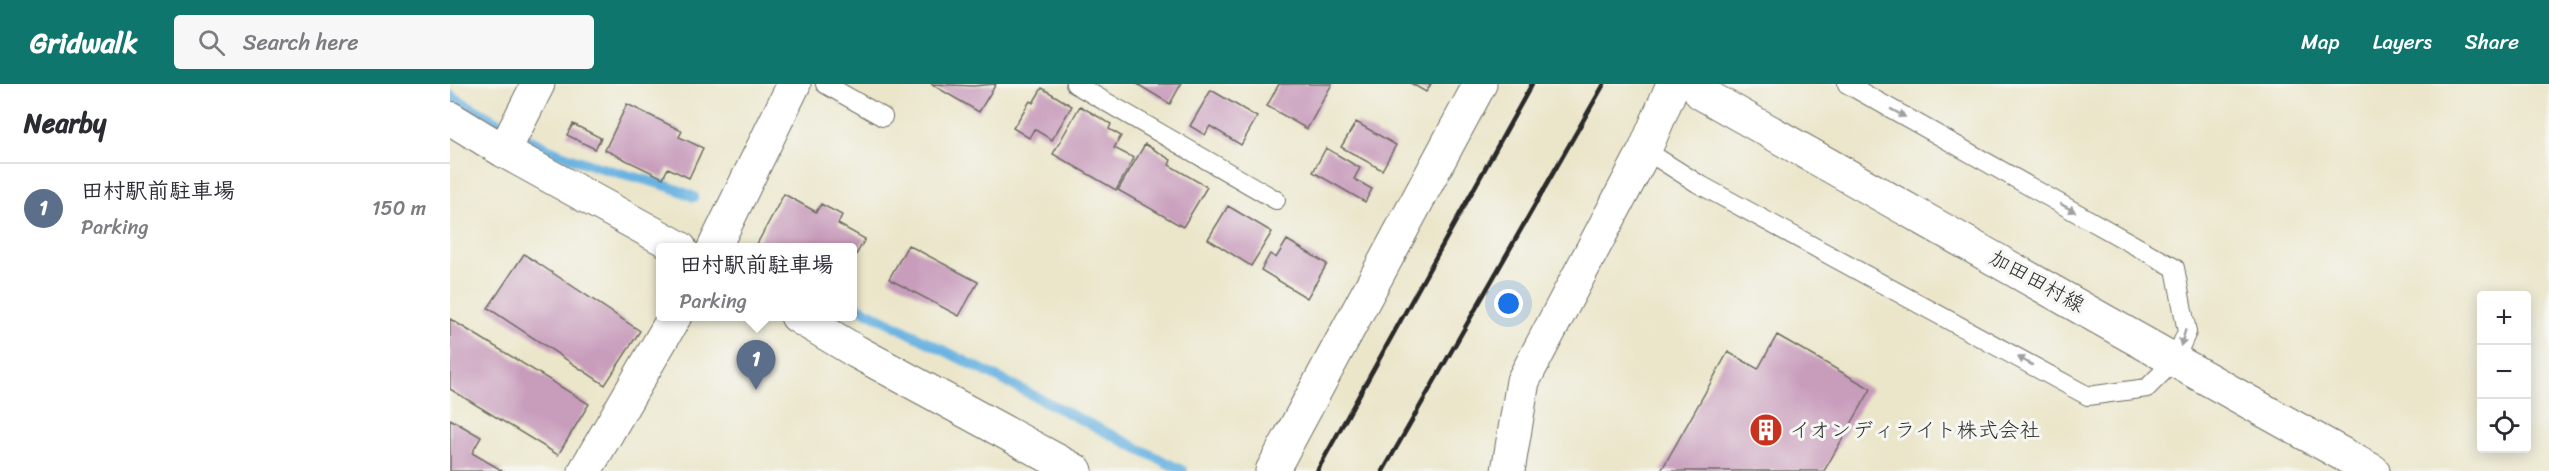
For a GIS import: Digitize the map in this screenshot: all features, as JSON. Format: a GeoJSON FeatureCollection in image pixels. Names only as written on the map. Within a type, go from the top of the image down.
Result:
{"type":"FeatureCollection","features":[{"type":"Feature","properties":{"kind":"street"},"geometry":{"type":"LineString","coordinates":[[511,137],[538,84]]}},
{"type":"Feature","properties":{"kind":"street"},"geometry":{"type":"LineString","coordinates":[[716,243],[794,84]]}},
{"type":"Feature","properties":{"kind":"street"},"geometry":{"type":"LineString","coordinates":[[1272,471],[1480,84]]}},
{"type":"Feature","properties":{"kind":"street"},"geometry":{"type":"LineString","coordinates":[[1508,471],[1523,381],[1645,150],[1687,88]]}},
{"type":"Feature","properties":{"kind":"street","name":"加田田村線"},"geometry":{"type":"LineString","coordinates":[[1687,88],[2373,471]]}},
{"type":"Feature","properties":{"kind":"street"},"geometry":{"type":"LineString","coordinates":[[450,118],[511,137],[672,243]]}},
{"type":"Feature","properties":{"kind":"street"},"geometry":{"type":"LineString","coordinates":[[585,471],[672,321]]}},
{"type":"Feature","properties":{"kind":"street"},"geometry":{"type":"LineString","coordinates":[[805,321],[1067,469]]}},
{"type":"Feature","properties":{"kind":"lane"},"geometry":{"type":"LineString","coordinates":[[825,84],[883,117]]}},
{"type":"Feature","properties":{"kind":"lane"},"geometry":{"type":"LineString","coordinates":[[1075,84],[1276,200]]}},
{"type":"Feature","properties":{"kind":"lane"},"geometry":{"type":"LineString","coordinates":[[1645,150],[1696,183],[2088,396],[2147,388],[2174,361],[2187,332],[2175,268],[1846,84]]}},
{"type":"Feature","properties":{"kind":"building"},"geometry":{"type":"Polygon","coordinates":[[[931,84],[973,86],[996,84],[979,112],[931,84]]]}},
{"type":"Feature","properties":{"kind":"building"},"geometry":{"type":"Polygon","coordinates":[[[1137,84],[1181,84],[1170,104],[1137,84]]]}},
{"type":"Feature","properties":{"kind":"building"},"geometry":{"type":"Polygon","coordinates":[[[1279,84],[1332,84],[1307,129],[1267,106],[1279,84]]]}},
{"type":"Feature","properties":{"kind":"building"},"geometry":{"type":"Polygon","coordinates":[[[1412,84],[1431,84],[1426,92],[1412,84]]]}},
{"type":"Feature","properties":{"kind":"building"},"geometry":{"type":"Polygon","coordinates":[[[1042,88],[1072,106],[1052,140],[1034,129],[1029,138],[1013,128],[1030,101],[1033,103],[1042,88]]]}},
{"type":"Feature","properties":{"kind":"building"},"geometry":{"type":"Polygon","coordinates":[[[1211,90],[1257,117],[1241,145],[1210,126],[1205,135],[1190,126],[1211,90]]]}},
{"type":"Feature","properties":{"kind":"building"},"geometry":{"type":"Polygon","coordinates":[[[627,104],[682,131],[679,137],[703,148],[689,178],[668,168],[663,178],[605,150],[627,104]]]}},
{"type":"Feature","properties":{"kind":"building"},"geometry":{"type":"Polygon","coordinates":[[[1080,106],[1111,124],[1109,129],[1121,136],[1114,148],[1134,158],[1116,190],[1053,154],[1080,106]]]}},
{"type":"Feature","properties":{"kind":"building"},"geometry":{"type":"Polygon","coordinates":[[[1356,122],[1396,145],[1382,170],[1341,147],[1356,122]]]}},
{"type":"Feature","properties":{"kind":"building"},"geometry":{"type":"Polygon","coordinates":[[[573,124],[601,138],[595,149],[567,135],[573,124]]]}},
{"type":"Feature","properties":{"kind":"building"},"geometry":{"type":"Polygon","coordinates":[[[1145,144],[1171,160],[1169,165],[1207,187],[1183,227],[1118,190],[1145,144]]]}},
{"type":"Feature","properties":{"kind":"building"},"geometry":{"type":"Polygon","coordinates":[[[1326,148],[1360,168],[1354,179],[1372,189],[1365,202],[1313,172],[1326,148]]]}},
{"type":"Feature","properties":{"kind":"building"},"geometry":{"type":"Polygon","coordinates":[[[784,194],[816,212],[821,204],[842,215],[838,224],[865,239],[857,253],[857,243],[758,243],[784,194]]]}},
{"type":"Feature","properties":{"kind":"building"},"geometry":{"type":"Polygon","coordinates":[[[1228,206],[1272,232],[1251,266],[1208,239],[1228,206]]]}},
{"type":"Feature","properties":{"kind":"building"},"geometry":{"type":"Polygon","coordinates":[[[1287,240],[1327,264],[1307,298],[1261,270],[1270,254],[1276,258],[1287,240]]]}},
{"type":"Feature","properties":{"kind":"building"},"geometry":{"type":"Polygon","coordinates":[[[908,245],[978,282],[959,316],[889,279],[908,245]]]}},
{"type":"Feature","properties":{"kind":"building"},"geometry":{"type":"Polygon","coordinates":[[[524,254],[640,331],[605,385],[488,308],[524,254]]]}},
{"type":"Feature","properties":{"kind":"building"},"geometry":{"type":"Polygon","coordinates":[[[450,319],[589,404],[558,455],[450,389],[450,319]]]}},
{"type":"Feature","properties":{"kind":"building","name":"イオンディライト株式会社"},"geometry":{"type":"Polygon","coordinates":[[[1777,335],[1871,389],[1824,471],[1661,471],[1728,352],[1758,369],[1777,335]]]}},
{"type":"Feature","properties":{"kind":"building"},"geometry":{"type":"Polygon","coordinates":[[[450,419],[481,437],[472,453],[503,471],[450,471],[450,419]]]}},
{"type":"Feature","properties":{"kind":"waterway"},"geometry":{"type":"LineString","coordinates":[[450,95],[553,151],[694,197]]}},
{"type":"Feature","properties":{"kind":"waterway"},"geometry":{"type":"LineString","coordinates":[[857,307],[1183,471]]}},
{"type":"Feature","properties":{"kind":"railway"},"geometry":{"type":"LineString","coordinates":[[1317,471],[1532,84]]}},
{"type":"Feature","properties":{"kind":"railway"},"geometry":{"type":"LineString","coordinates":[[1383,471],[1604,84]]}},
{"type":"Feature","properties":{"kind":"place","name":"田村駅前駐車場"},"geometry":{"type":"Point","coordinates":[756,390]}},
{"type":"Feature","properties":{"kind":"place","name":"イオンディライト株式会社"},"geometry":{"type":"Point","coordinates":[1766,430]}}]}
